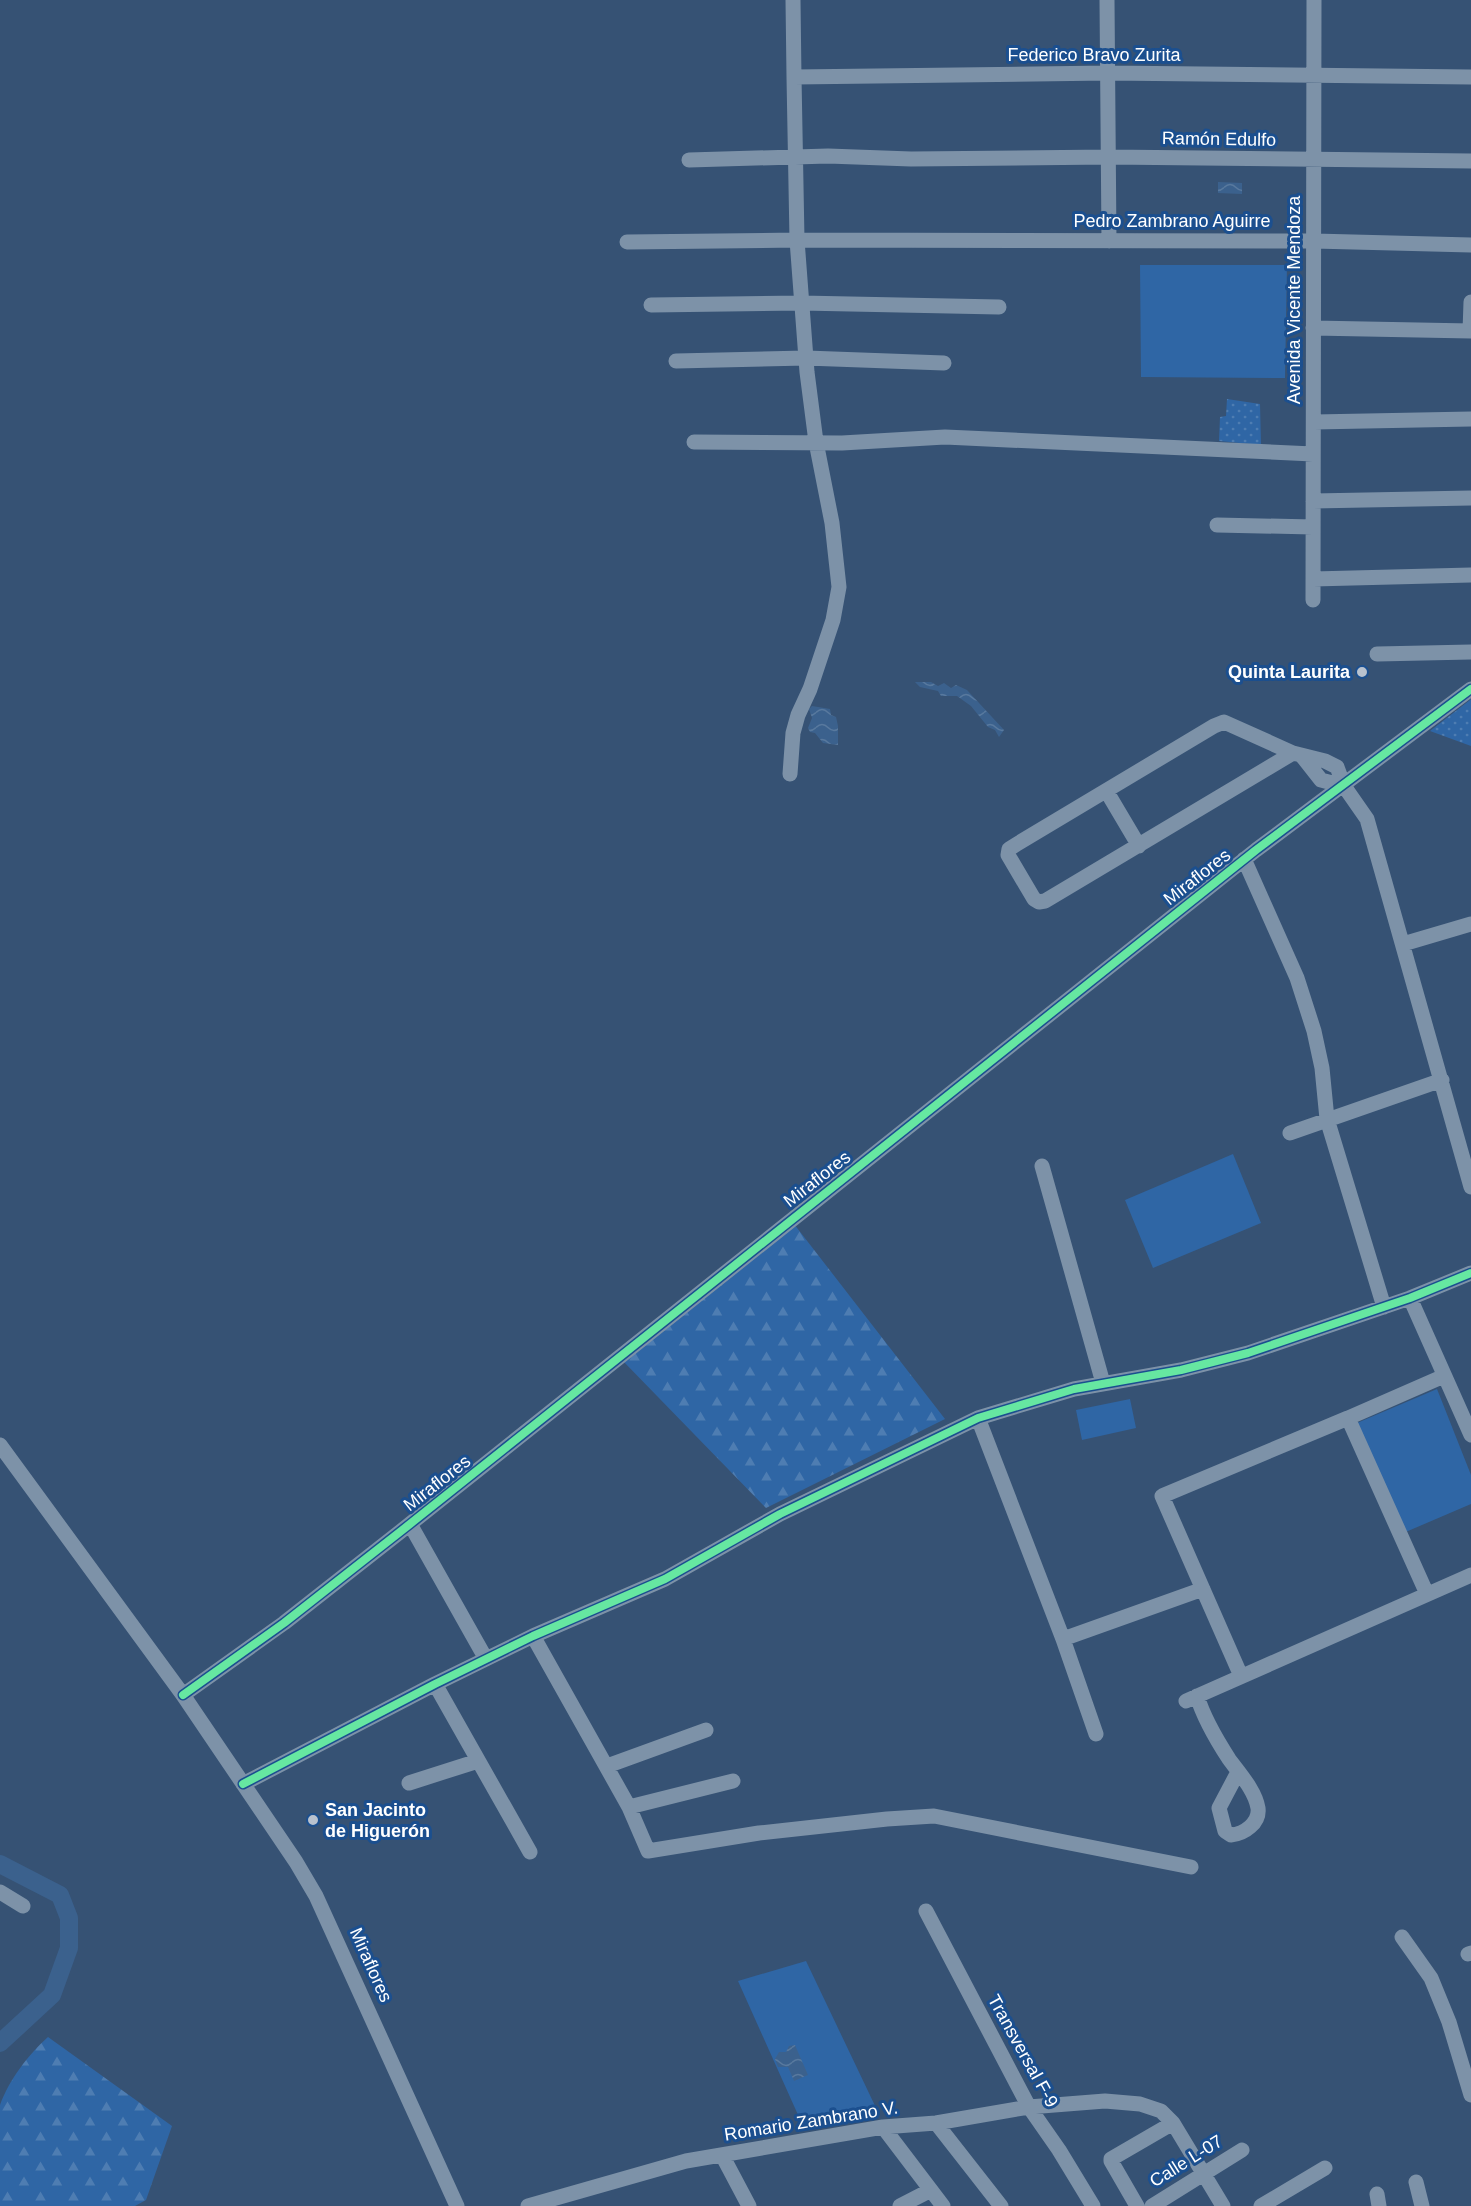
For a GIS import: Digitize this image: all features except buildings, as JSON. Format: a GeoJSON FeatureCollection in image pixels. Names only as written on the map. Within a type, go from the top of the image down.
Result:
{"type":"FeatureCollection","features":[{"type":"Feature","properties":{"kind":"street"},"geometry":{"type":"LineString","coordinates":[[790,774],[793,733],[830,630],[839,587],[832,523],[816,442],[801,303],[797,240],[793,0]]}},
{"type":"Feature","properties":{"kind":"street"},"geometry":{"type":"LineString","coordinates":[[1107,0],[1109,241]]}},
{"type":"Feature","properties":{"kind":"street","name":"Avenida Vicente Mendoza"},"geometry":{"type":"LineString","coordinates":[[1313,600],[1314,0]]}},
{"type":"Feature","properties":{"kind":"street","name":"Federico Bravo Zurita"},"geometry":{"type":"LineString","coordinates":[[794,77],[1108,73],[1471,77]]}},
{"type":"Feature","properties":{"kind":"street","name":"Ramón Edulfo"},"geometry":{"type":"LineString","coordinates":[[689,160],[828,156],[911,159],[1109,157],[1471,161]]}},
{"type":"Feature","properties":{"kind":"street","name":"Pedro Zambrano Aguirre"},"geometry":{"type":"LineString","coordinates":[[627,242],[982,240],[1471,244]]}},
{"type":"Feature","properties":{"kind":"street"},"geometry":{"type":"LineString","coordinates":[[1313,328],[1471,330],[1471,302]]}},
{"type":"Feature","properties":{"kind":"street"},"geometry":{"type":"LineString","coordinates":[[651,306],[801,303],[999,307]]}},
{"type":"Feature","properties":{"kind":"street"},"geometry":{"type":"LineString","coordinates":[[676,361],[806,358],[945,363]]}},
{"type":"Feature","properties":{"kind":"street"},"geometry":{"type":"LineString","coordinates":[[1314,422],[1471,419]]}},
{"type":"Feature","properties":{"kind":"street"},"geometry":{"type":"LineString","coordinates":[[694,442],[891,442],[945,437],[1313,454]]}},
{"type":"Feature","properties":{"kind":"street"},"geometry":{"type":"LineString","coordinates":[[1313,501],[1471,498]]}},
{"type":"Feature","properties":{"kind":"street"},"geometry":{"type":"LineString","coordinates":[[1217,525],[1313,527]]}},
{"type":"Feature","properties":{"kind":"street"},"geometry":{"type":"LineString","coordinates":[[1314,579],[1471,575]]}},
{"type":"Feature","properties":{"kind":"street"},"geometry":{"type":"LineString","coordinates":[[1377,654],[1471,652]]}},
{"type":"Feature","properties":{"kind":"street","name":"Miraflores"},"geometry":{"type":"LineString","coordinates":[[183,1695],[284,1623],[410,1524],[1244,859],[1471,690]]}},
{"type":"Feature","properties":{"kind":"street"},"geometry":{"type":"LineString","coordinates":[[1298,754],[1045,901],[1039,902],[1034,899],[1008,855],[1010,849],[1224,722],[1298,754],[1325,761],[1337,767],[1344,786],[1367,819],[1471,1187]]}},
{"type":"Feature","properties":{"kind":"street"},"geometry":{"type":"LineString","coordinates":[[1107,792],[1139,846]]}},
{"type":"Feature","properties":{"kind":"street"},"geometry":{"type":"LineString","coordinates":[[1244,859],[1297,978],[1322,1068],[1327,1119],[1384,1307]]}},
{"type":"Feature","properties":{"kind":"street"},"geometry":{"type":"LineString","coordinates":[[1403,944],[1471,924]]}},
{"type":"Feature","properties":{"kind":"street"},"geometry":{"type":"LineString","coordinates":[[1290,1133],[1442,1080]]}},
{"type":"Feature","properties":{"kind":"street"},"geometry":{"type":"LineString","coordinates":[[1042,1166],[1103,1383]]}},
{"type":"Feature","properties":{"kind":"street"},"geometry":{"type":"LineString","coordinates":[[243,1784],[533,1636],[665,1579],[780,1514],[978,1418],[1052,1394],[1181,1370],[1248,1353],[1410,1298],[1471,1273]]}},
{"type":"Feature","properties":{"kind":"street"},"geometry":{"type":"LineString","coordinates":[[1410,1298],[1471,1435]]}},
{"type":"Feature","properties":{"kind":"street"},"geometry":{"type":"LineString","coordinates":[[1241,1676],[1162,1496],[1444,1376]]}},
{"type":"Feature","properties":{"kind":"street"},"geometry":{"type":"LineString","coordinates":[[978,1418],[1063,1639],[1096,1734]]}},
{"type":"Feature","properties":{"kind":"street"},"geometry":{"type":"LineString","coordinates":[[1348,1418],[1427,1594]]}},
{"type":"Feature","properties":{"kind":"street","name":"Miraflores"},"geometry":{"type":"LineString","coordinates":[[0,1444],[183,1695],[316,1896],[457,2206]]}},
{"type":"Feature","properties":{"kind":"street"},"geometry":{"type":"LineString","coordinates":[[410,1524],[486,1659]]}},
{"type":"Feature","properties":{"kind":"street"},"geometry":{"type":"LineString","coordinates":[[1239,1772],[1191,1699],[1471,1575]]}},
{"type":"Feature","properties":{"kind":"street"},"geometry":{"type":"LineString","coordinates":[[1063,1639],[1203,1589]]}},
{"type":"Feature","properties":{"kind":"street"},"geometry":{"type":"LineString","coordinates":[[533,1636],[629,1807],[648,1851],[759,1833],[934,1816],[1191,1867]]}},
{"type":"Feature","properties":{"kind":"street"},"geometry":{"type":"LineString","coordinates":[[435,1684],[530,1852]]}},
{"type":"Feature","properties":{"kind":"street"},"geometry":{"type":"LineString","coordinates":[[607,1766],[706,1730]]}},
{"type":"Feature","properties":{"kind":"street"},"geometry":{"type":"LineString","coordinates":[[409,1784],[478,1761]]}},
{"type":"Feature","properties":{"kind":"street"},"geometry":{"type":"LineString","coordinates":[[629,1807],[733,1781]]}},
{"type":"Feature","properties":{"kind":"street"},"geometry":{"type":"LineString","coordinates":[[0,1892],[23,1906]]}},
{"type":"Feature","properties":{"kind":"street","name":"Transversal F-9"},"geometry":{"type":"LineString","coordinates":[[926,1911],[1029,2107],[1059,2150],[1093,2206]]}},
{"type":"Feature","properties":{"kind":"street"},"geometry":{"type":"LineString","coordinates":[[1402,1937],[1431,1978],[1449,2022],[1471,2095]]}},
{"type":"Feature","properties":{"kind":"street","name":"Romario Zambrano V."},"geometry":{"type":"LineString","coordinates":[[528,2206],[686,2161],[883,2127],[936,2123],[1029,2107],[1105,2102],[1140,2104],[1161,2111],[1173,2123]]}},
{"type":"Feature","properties":{"kind":"street"},"geometry":{"type":"LineString","coordinates":[[936,2123],[1001,2206]]}},
{"type":"Feature","properties":{"kind":"street"},"geometry":{"type":"LineString","coordinates":[[1173,2123],[1223,2206]]}},
{"type":"Feature","properties":{"kind":"street","name":"Calle L-07"},"geometry":{"type":"LineString","coordinates":[[1137,2206],[1111,2161],[1173,2123]]}},
{"type":"Feature","properties":{"kind":"street"},"geometry":{"type":"LineString","coordinates":[[883,2127],[944,2206]]}},
{"type":"Feature","properties":{"kind":"street","name":"Calle L-07"},"geometry":{"type":"LineString","coordinates":[[1152,2206],[1203,2172],[1242,2150]]}},
{"type":"Feature","properties":{"kind":"street"},"geometry":{"type":"LineString","coordinates":[[722,2155],[749,2206]]}},
{"type":"Feature","properties":{"kind":"street"},"geometry":{"type":"LineString","coordinates":[[1261,2206],[1325,2168]]}},
{"type":"Feature","properties":{"kind":"street"},"geometry":{"type":"LineString","coordinates":[[1416,2182],[1422,2206]]}},
{"type":"Feature","properties":{"kind":"street"},"geometry":{"type":"LineString","coordinates":[[900,2206],[931,2190]]}},
{"type":"Feature","properties":{"kind":"green space"},"geometry":{"type":"Polygon","coordinates":[[[1140,265],[1287,265],[1285,378],[1141,377],[1140,265]]]}},
{"type":"Feature","properties":{"kind":"green space"},"geometry":{"type":"Polygon","coordinates":[[[1227,399],[1260,404],[1261,445],[1219,441],[1220,417],[1226,416],[1227,399]]]}},
{"type":"Feature","properties":{"kind":"green space"},"geometry":{"type":"Polygon","coordinates":[[[1470,700],[1471,746],[1430,731],[1470,700]]]}},
{"type":"Feature","properties":{"kind":"green space"},"geometry":{"type":"Polygon","coordinates":[[[1233,1154],[1261,1223],[1153,1268],[1125,1200],[1233,1154]]]}},
{"type":"Feature","properties":{"kind":"green space"},"geometry":{"type":"Polygon","coordinates":[[[794,1224],[945,1419],[766,1508],[623,1361],[794,1224]]]}},
{"type":"Feature","properties":{"kind":"green space"},"geometry":{"type":"Polygon","coordinates":[[[1437,1389],[1471,1475],[1471,1504],[1401,1534],[1357,1423],[1437,1389]]]}},
{"type":"Feature","properties":{"kind":"green space"},"geometry":{"type":"Polygon","coordinates":[[[1130,1399],[1136,1428],[1082,1440],[1076,1410],[1130,1399]]]}},
{"type":"Feature","properties":{"kind":"green space"},"geometry":{"type":"Polygon","coordinates":[[[806,1961],[878,2112],[803,2126],[738,1981],[806,1961]]]}},
{"type":"Feature","properties":{"kind":"green space"},"geometry":{"type":"Polygon","coordinates":[[[48,2037],[172,2126],[146,2200],[135,2206],[0,2206],[0,2105],[8,2086],[20,2068],[48,2037]]]}},
{"type":"Feature","properties":{"kind":"water"},"geometry":{"type":"Polygon","coordinates":[[[1218,182],[1242,183],[1242,194],[1218,193],[1218,182]]]}},
{"type":"Feature","properties":{"kind":"water"},"geometry":{"type":"Polygon","coordinates":[[[915,682],[931,682],[938,686],[944,683],[951,688],[956,685],[967,690],[1004,730],[999,737],[971,706],[957,696],[941,696],[938,691],[920,687],[915,682]]]}},
{"type":"Feature","properties":{"kind":"water"},"geometry":{"type":"Polygon","coordinates":[[[812,706],[830,709],[831,715],[836,717],[838,745],[823,743],[815,733],[810,732],[808,728],[812,718],[809,709],[812,706]]]}},
{"type":"Feature","properties":{"kind":"water"},"geometry":{"type":"Polygon","coordinates":[[[795,2045],[808,2075],[794,2081],[788,2067],[778,2067],[775,2059],[779,2052],[786,2052],[789,2046],[795,2045]]]}},
{"type":"Feature","properties":{"kind":"waterway"},"geometry":{"type":"LineString","coordinates":[[0,1864],[60,1895],[69,1918],[69,1948],[52,1995],[0,2043]]}},
{"type":"Feature","properties":{"kind":"cycle path"},"geometry":{"type":"LineString","coordinates":[[183,1695],[284,1623],[410,1524],[1256,850],[1471,689]]}},
{"type":"Feature","properties":{"kind":"cycle path"},"geometry":{"type":"LineString","coordinates":[[243,1784],[533,1636],[665,1579],[780,1514],[978,1418],[1074,1389],[1181,1370],[1248,1353],[1410,1298],[1471,1273]]}},
{"type":"Feature","properties":{"kind":"place","name":"Quinta Laurita"},"geometry":{"type":"Point","coordinates":[1362,672]}},
{"type":"Feature","properties":{"kind":"place","name":"San Jacinto de Higuerón"},"geometry":{"type":"Point","coordinates":[313,1820]}}]}
